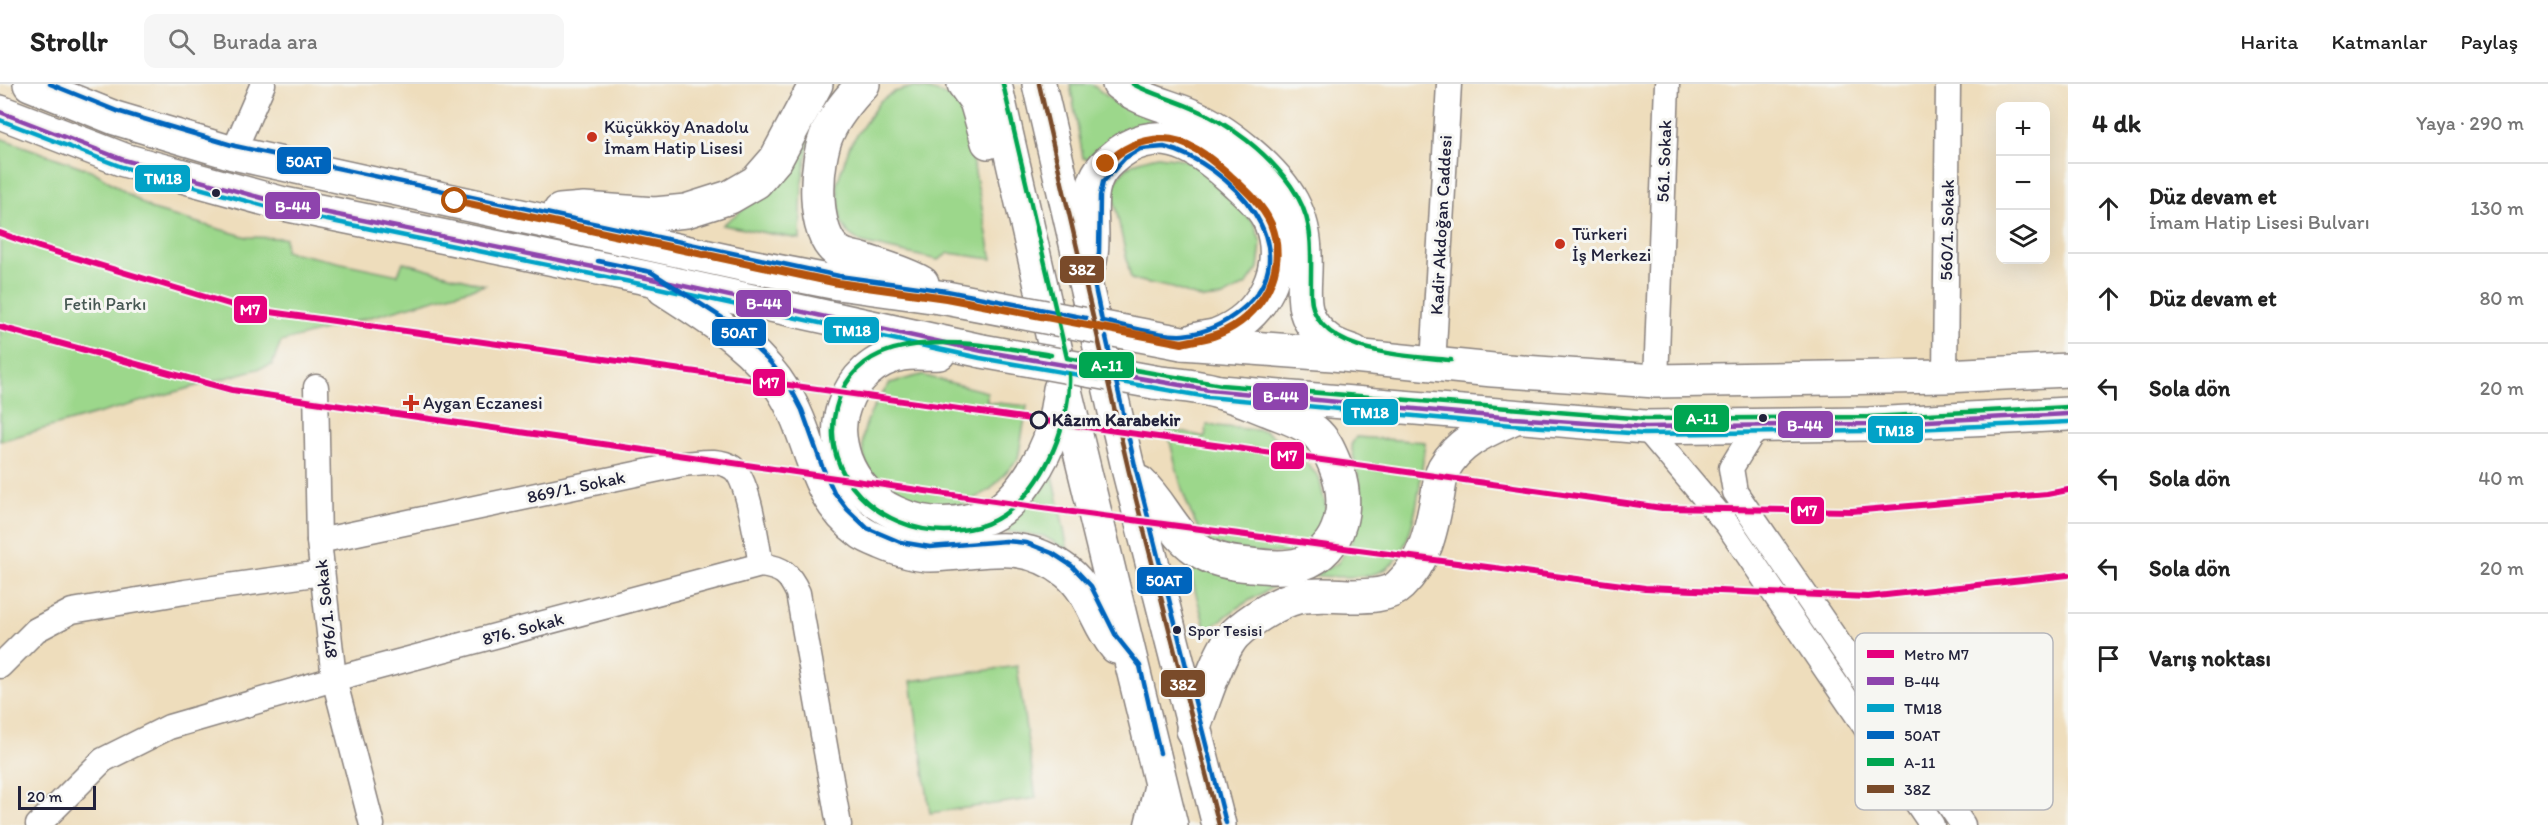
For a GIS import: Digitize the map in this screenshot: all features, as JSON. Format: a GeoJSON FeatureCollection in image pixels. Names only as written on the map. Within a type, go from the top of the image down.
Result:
{"type":"FeatureCollection","features":[{"type":"Feature","properties":{"kind":"main road"},"geometry":{"type":"LineString","coordinates":[[30,84],[115,118],[233,153],[827,281],[911,295],[946,298],[1182,343],[1433,365],[1656,381],[1945,376],[2068,370]]}},
{"type":"Feature","properties":{"kind":"main road"},"geometry":{"type":"LineString","coordinates":[[521,215],[584,209],[656,214],[686,212],[730,197],[756,182],[776,159],[816,84]]}},
{"type":"Feature","properties":{"kind":"main road"},"geometry":{"type":"LineString","coordinates":[[863,84],[848,100],[827,133],[819,161],[817,193],[821,222],[827,240],[839,253],[910,276],[946,298]]}},
{"type":"Feature","properties":{"kind":"main road"},"geometry":{"type":"LineString","coordinates":[[964,84],[976,101],[995,165],[1032,244]]}},
{"type":"Feature","properties":{"kind":"main road"},"geometry":{"type":"LineString","coordinates":[[995,84],[1062,378],[1171,825]]}},
{"type":"Feature","properties":{"kind":"main road"},"geometry":{"type":"LineString","coordinates":[[1040,84],[1128,472],[1219,825]]}},
{"type":"Feature","properties":{"kind":"main road"},"geometry":{"type":"LineString","coordinates":[[1119,84],[1161,105],[1191,115],[1220,132],[1246,151],[1272,175],[1292,200],[1302,224],[1305,256],[1303,304],[1306,315],[1330,342],[1369,358]]}},
{"type":"Feature","properties":{"kind":"main road"},"geometry":{"type":"LineString","coordinates":[[0,112],[124,160],[284,204],[647,278],[982,351],[1220,392],[1645,427],[1869,424],[2068,414]]}},
{"type":"Feature","properties":{"kind":"main road"},"geometry":{"type":"LineString","coordinates":[[1086,283],[1092,252],[1092,195],[1096,178],[1106,164],[1137,142],[1165,139],[1185,144],[1209,156],[1251,195],[1270,222],[1277,243],[1275,272],[1266,297],[1239,321],[1218,334],[1182,343]]}},
{"type":"Feature","properties":{"kind":"main road"},"geometry":{"type":"LineString","coordinates":[[647,278],[722,327],[765,367],[784,391],[795,413],[815,469],[828,496],[841,514],[863,534],[898,549],[930,555],[1007,548],[1025,550],[1048,560],[1067,572],[1084,590],[1110,640],[1132,669]]}},
{"type":"Feature","properties":{"kind":"main road"},"geometry":{"type":"LineString","coordinates":[[982,351],[903,354],[873,366],[854,384],[842,410],[839,436],[851,473],[871,498],[886,509],[910,519],[934,524],[990,516],[1015,497],[1043,455],[1053,430],[1062,378]]}},
{"type":"Feature","properties":{"kind":"main road"},"geometry":{"type":"LineString","coordinates":[[1128,472],[1154,496],[1167,519],[1185,541],[1204,554],[1237,564],[1269,567],[1301,564],[1326,549],[1339,530],[1344,505],[1340,477],[1326,444],[1314,431],[1288,417],[1220,392]]}},
{"type":"Feature","properties":{"kind":"main road"},"geometry":{"type":"LineString","coordinates":[[1193,730],[1215,669],[1234,635],[1262,614],[1295,598],[1323,594],[1378,595],[1398,587],[1413,571],[1425,551],[1446,465],[1471,439],[1514,418]]}},
{"type":"Feature","properties":{"kind":"street"},"geometry":{"type":"LineString","coordinates":[[233,153],[263,84]]}},
{"type":"Feature","properties":{"kind":"street","name":"Kadir Akdoğan Caddesi"},"geometry":{"type":"LineString","coordinates":[[1433,365],[1449,84]]}},
{"type":"Feature","properties":{"kind":"street","name":"561. Sokak"},"geometry":{"type":"LineString","coordinates":[[1656,381],[1667,84]]}},
{"type":"Feature","properties":{"kind":"street","name":"560/1. Sokak"},"geometry":{"type":"LineString","coordinates":[[1945,376],[1948,84]]}},
{"type":"Feature","properties":{"kind":"street","name":"876/1. Sokak"},"geometry":{"type":"LineString","coordinates":[[316,387],[319,541],[334,679],[372,825]]}},
{"type":"Feature","properties":{"kind":"street"},"geometry":{"type":"LineString","coordinates":[[1762,426],[1750,437],[1731,468],[1735,492],[1855,666]]}},
{"type":"Feature","properties":{"kind":"street"},"geometry":{"type":"LineString","coordinates":[[1645,427],[1727,524],[1855,712]]}},
{"type":"Feature","properties":{"kind":"street","name":"869/1. Sokak"},"geometry":{"type":"LineString","coordinates":[[319,541],[683,464],[716,462],[734,468],[748,497],[761,565]]}},
{"type":"Feature","properties":{"kind":"street"},"geometry":{"type":"LineString","coordinates":[[761,565],[780,568],[791,577],[798,593],[839,825]]}},
{"type":"Feature","properties":{"kind":"street","name":"876. Sokak"},"geometry":{"type":"LineString","coordinates":[[38,825],[103,760],[169,726],[334,679],[761,565]]}},
{"type":"Feature","properties":{"kind":"street"},"geometry":{"type":"LineString","coordinates":[[0,666],[36,630],[72,611],[185,592],[322,573]]}},
{"type":"Feature","properties":{"kind":"street"},"geometry":{"type":"LineString","coordinates":[[1150,825],[1160,784]]}},
{"type":"Feature","properties":{"kind":"street"},"geometry":{"type":"LineString","coordinates":[[1922,810],[1932,825]]}},
{"type":"Feature","properties":{"kind":"street"},"geometry":{"type":"LineString","coordinates":[[1954,810],[1964,825]]}},
{"type":"Feature","properties":{"kind":"green space"},"geometry":{"type":"Polygon","coordinates":[[[1070,84],[1091,84],[1116,103],[1152,119],[1153,127],[1090,159],[1083,158],[1070,84]]]}},
{"type":"Feature","properties":{"kind":"green space"},"geometry":{"type":"Polygon","coordinates":[[[913,87],[941,93],[963,111],[992,259],[949,253],[938,260],[862,243],[849,234],[841,222],[837,183],[850,145],[880,101],[894,92],[913,87]]]}},
{"type":"Feature","properties":{"kind":"green space"},"geometry":{"type":"Polygon","coordinates":[[[805,134],[810,137],[802,181],[800,239],[722,225],[776,185],[805,134]]]}},
{"type":"Feature","properties":{"kind":"green space","name":"Fetih Parkı"},"geometry":{"type":"Polygon","coordinates":[[[0,138],[93,171],[153,210],[247,237],[285,238],[285,251],[398,275],[403,262],[485,285],[281,342],[272,365],[0,441],[0,138]]]}},
{"type":"Feature","properties":{"kind":"green space"},"geometry":{"type":"Polygon","coordinates":[[[1158,156],[1182,159],[1199,168],[1254,223],[1261,243],[1258,268],[1247,284],[1223,297],[1203,299],[1172,288],[1131,279],[1112,190],[1120,175],[1129,166],[1158,156]]]}},
{"type":"Feature","properties":{"kind":"green space"},"geometry":{"type":"Polygon","coordinates":[[[921,375],[987,392],[987,402],[1027,406],[1018,459],[990,490],[953,510],[894,501],[872,476],[865,459],[863,436],[866,425],[883,393],[890,383],[921,375]]]}},
{"type":"Feature","properties":{"kind":"green space"},"geometry":{"type":"Polygon","coordinates":[[[1207,425],[1265,431],[1292,448],[1319,477],[1328,516],[1315,539],[1298,554],[1251,552],[1207,543],[1186,502],[1167,429],[1205,437],[1207,425]]]}},
{"type":"Feature","properties":{"kind":"green space"},"geometry":{"type":"Polygon","coordinates":[[[1356,437],[1425,442],[1419,494],[1409,533],[1393,563],[1382,571],[1357,577],[1312,576],[1338,563],[1352,541],[1362,513],[1360,485],[1351,445],[1356,437]]]}},
{"type":"Feature","properties":{"kind":"green space"},"geometry":{"type":"Polygon","coordinates":[[[1053,475],[1068,550],[1043,536],[1003,531],[1003,525],[1046,477],[1053,475]]]}},
{"type":"Feature","properties":{"kind":"green space"},"geometry":{"type":"Polygon","coordinates":[[[1188,564],[1248,581],[1282,582],[1240,606],[1206,631],[1188,564]]]}},
{"type":"Feature","properties":{"kind":"green space"},"geometry":{"type":"Polygon","coordinates":[[[1017,666],[1036,798],[930,813],[911,681],[1017,666]]]}},
{"type":"Feature","properties":{"kind":"metro line","name":"M7"},"geometry":{"type":"LineString","coordinates":[[0,233],[39,247],[242,308],[1662,508],[1852,511],[2047,494],[2068,490]]}},
{"type":"Feature","properties":{"kind":"metro line","name":"M7"},"geometry":{"type":"LineString","coordinates":[[0,327],[232,390],[1035,507],[1645,588],[1868,597],[2068,575]]}},
{"type":"Feature","properties":{"kind":"transit line","name":"50AT"},"geometry":{"type":"LineString","coordinates":[[50,84],[117,111],[235,146],[839,276],[947,291],[1086,318]]}},
{"type":"Feature","properties":{"kind":"transit line","name":"A-11"},"geometry":{"type":"LineString","coordinates":[[1003,84],[1067,358],[1221,385],[1645,419],[1869,417],[2068,407]]}},
{"type":"Feature","properties":{"kind":"transit line","name":"38Z"},"geometry":{"type":"LineString","coordinates":[[1039,84],[1129,472],[1219,825]]}},
{"type":"Feature","properties":{"kind":"transit line","name":"A-11"},"geometry":{"type":"LineString","coordinates":[[1133,84],[1192,108],[1234,131],[1271,162],[1291,186],[1305,213],[1308,226],[1311,252],[1311,295],[1316,315],[1327,329],[1345,340],[1366,348],[1451,360]]}},
{"type":"Feature","properties":{"kind":"transit line","name":"B-44"},"geometry":{"type":"LineString","coordinates":[[0,112],[124,160],[284,204],[647,278],[982,351],[1209,390],[1513,418],[1645,427],[1869,424],[2068,414]]}},
{"type":"Feature","properties":{"kind":"transit line","name":"TM18"},"geometry":{"type":"LineString","coordinates":[[0,120],[122,167],[283,211],[645,285],[980,358],[1208,397],[1512,425],[1644,434],[1869,431],[2068,422]]}},
{"type":"Feature","properties":{"kind":"transit line","name":"50AT"},"geometry":{"type":"LineString","coordinates":[[1164,147],[1189,156],[1214,171],[1236,190],[1254,213],[1266,237],[1269,262],[1261,287],[1241,310],[1214,327],[1183,335],[1155,333],[1102,321],[1094,283],[1099,253],[1100,196],[1103,182],[1125,158],[1140,149],[1164,147]]}},
{"type":"Feature","properties":{"kind":"transit line","name":"50AT"},"geometry":{"type":"LineString","coordinates":[[598,261],[651,272],[727,321],[770,362],[790,387],[802,410],[834,492],[847,509],[867,528],[900,542],[930,547],[1006,541],[1027,543],[1052,553],[1072,566],[1091,586],[1116,636],[1140,666],[1160,753]]}},
{"type":"Feature","properties":{"kind":"transit line","name":"50AT"},"geometry":{"type":"LineString","coordinates":[[1106,337],[1136,470],[1226,823]]}},
{"type":"Feature","properties":{"kind":"transit line","name":"A-11"},"geometry":{"type":"LineString","coordinates":[[1051,355],[988,346],[942,343],[899,348],[872,358],[864,363],[846,383],[836,408],[833,433],[836,456],[846,477],[860,495],[878,510],[898,521],[921,529],[957,531],[987,524],[1014,507],[1042,473],[1063,424],[1067,407],[1069,374]]}},
{"type":"Feature","properties":{"kind":"place","name":"Küçükköy Anadolu İmam Hatip Lisesi"},"geometry":{"type":"Point","coordinates":[592,137]}},
{"type":"Feature","properties":{"kind":"place","name":"Türkeri İş Merkezi"},"geometry":{"type":"Point","coordinates":[1560,244]}},
{"type":"Feature","properties":{"kind":"place","name":"Aygan Eczanesi"},"geometry":{"type":"Point","coordinates":[411,403]}},
{"type":"Feature","properties":{"kind":"place","name":"Kâzım Karabekir"},"geometry":{"type":"Point","coordinates":[1039,420]}},
{"type":"Feature","properties":{"kind":"place","name":"Spor Tesisi"},"geometry":{"type":"Point","coordinates":[1177,630]}},
{"type":"Feature","properties":{"kind":"route"},"geometry":{"type":"LineString","coordinates":[[455,201],[745,265],[911,295],[946,298],[1182,343],[1218,334],[1239,321],[1266,297],[1275,272],[1277,243],[1270,222],[1251,195],[1209,156],[1185,144],[1165,139],[1137,142],[1106,164]]}}]}
